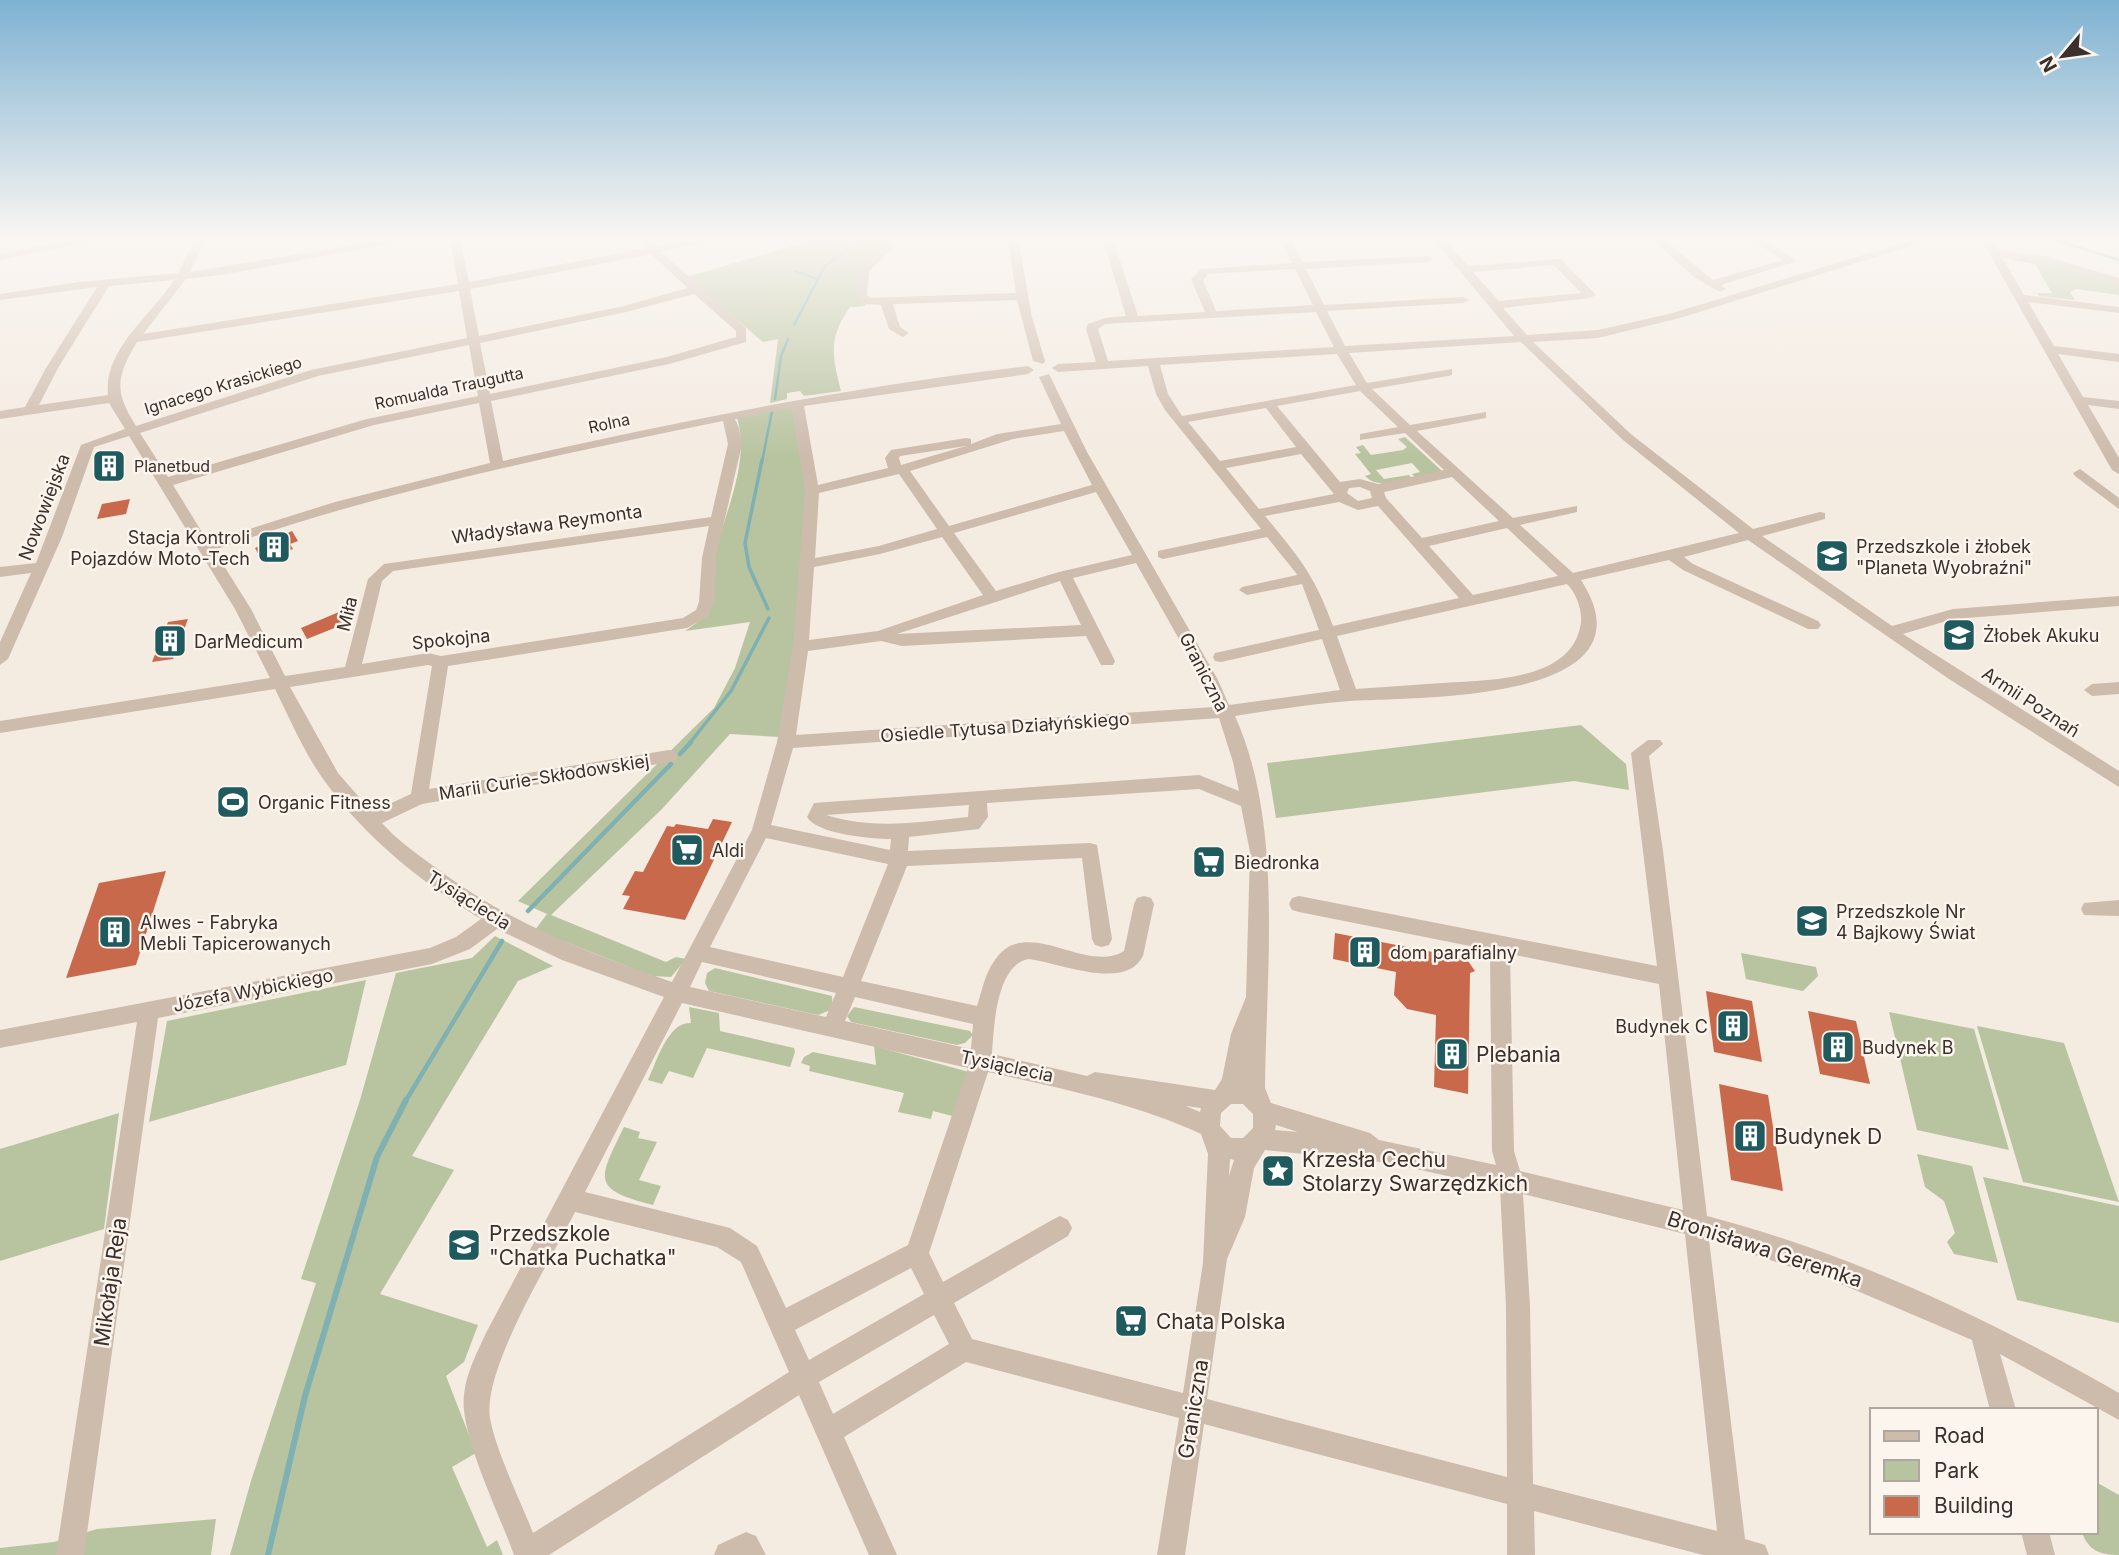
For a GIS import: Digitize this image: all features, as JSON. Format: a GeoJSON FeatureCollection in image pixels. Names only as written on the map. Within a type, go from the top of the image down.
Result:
{"type":"FeatureCollection","features":[{"type":"Feature","properties":{"kind":"street"},"geometry":{"type":"LineString","coordinates":[[30,411],[52,368],[87,312]]}},
{"type":"Feature","properties":{"kind":"street"},"geometry":{"type":"LineString","coordinates":[[0,415],[114,398],[115,374],[156,312]]}},
{"type":"Feature","properties":{"kind":"street"},"geometry":{"type":"LineString","coordinates":[[136,339],[308,312]]}},
{"type":"Feature","properties":{"kind":"street"},"geometry":{"type":"LineString","coordinates":[[467,312],[497,466]]}},
{"type":"Feature","properties":{"kind":"street","name":"Ignacego Krasickiego"},"geometry":{"type":"LineString","coordinates":[[131,431],[316,373],[613,312]]}},
{"type":"Feature","properties":{"kind":"street","name":"Romualda Traugutta"},"geometry":{"type":"LineString","coordinates":[[164,483],[332,432],[669,360],[736,342],[744,337],[742,330],[720,312]]}},
{"type":"Feature","properties":{"kind":"street"},"geometry":{"type":"LineString","coordinates":[[889,312],[895,329],[903,333]]}},
{"type":"Feature","properties":{"kind":"street","name":"Graniczna"},"geometry":{"type":"LineString","coordinates":[[1027,312],[1067,427],[1200,661],[1225,712],[1251,799],[1260,870],[1259,944],[1254,998],[1257,1037],[1254,1088],[1261,1108]]}},
{"type":"Feature","properties":{"kind":"street"},"geometry":{"type":"LineString","coordinates":[[1131,312],[1133,319]]}},
{"type":"Feature","properties":{"kind":"street"},"geometry":{"type":"LineString","coordinates":[[1102,363],[1093,326],[1105,321],[1265,312]]}},
{"type":"Feature","properties":{"kind":"street","name":"Osiedle Tytusa Działyńskiego"},"geometry":{"type":"LineString","coordinates":[[786,742],[1225,712],[1350,695],[1503,685],[1528,681],[1557,669],[1580,649],[1589,625],[1584,596],[1570,577],[1512,522],[1363,387],[1323,312]]}},
{"type":"Feature","properties":{"kind":"street","name":"Armii Poznań"},"geometry":{"type":"LineString","coordinates":[[1501,312],[1524,340],[1646,454],[1751,536],[1890,632],[2119,780]]}},
{"type":"Feature","properties":{"kind":"street"},"geometry":{"type":"LineString","coordinates":[[1047,368],[1524,340],[1620,330],[1687,312]]}},
{"type":"Feature","properties":{"kind":"street"},"geometry":{"type":"LineString","coordinates":[[2029,312],[2119,470]]}},
{"type":"Feature","properties":{"kind":"street"},"geometry":{"type":"LineString","coordinates":[[2049,348],[2119,358]]}},
{"type":"Feature","properties":{"kind":"street"},"geometry":{"type":"LineString","coordinates":[[1153,360],[1162,394],[1179,420],[1306,578],[1350,695]]}},
{"type":"Feature","properties":{"kind":"street","name":"Rolna"},"geometry":{"type":"LineString","coordinates":[[205,548],[329,507],[726,415],[797,402],[1028,370],[1030,364],[1047,368]]}},
{"type":"Feature","properties":{"kind":"street"},"geometry":{"type":"LineString","coordinates":[[1179,420],[1448,372]]}},
{"type":"Feature","properties":{"kind":"street","name":"Tysiąclecia"},"geometry":{"type":"LineString","coordinates":[[114,398],[131,431],[243,609],[321,761],[368,822],[420,868],[496,919],[569,954],[677,993],[1063,1079],[1181,1114],[1211,1131]]}},
{"type":"Feature","properties":{"kind":"street"},"geometry":{"type":"LineString","coordinates":[[2078,400],[2119,405]]}},
{"type":"Feature","properties":{"kind":"street"},"geometry":{"type":"LineString","coordinates":[[797,402],[812,491],[801,647],[786,742],[761,830],[484,1365],[475,1396],[479,1428],[527,1554],[804,1377],[1060,1228]]}},
{"type":"Feature","properties":{"kind":"street"},"geometry":{"type":"LineString","coordinates":[[1269,404],[1349,503],[1361,506],[1373,504],[1378,494],[1456,472]]}},
{"type":"Feature","properties":{"kind":"street","name":"Spokojna"},"geometry":{"type":"LineString","coordinates":[[0,727],[428,659],[441,662],[670,627],[696,618],[707,602],[709,558],[735,444],[733,428],[726,415]]}},
{"type":"Feature","properties":{"kind":"street"},"geometry":{"type":"LineString","coordinates":[[1365,437],[1481,415]]}},
{"type":"Feature","properties":{"kind":"street","name":"Nowowiejska"},"geometry":{"type":"LineString","coordinates":[[0,659],[8,625],[42,567],[95,425]]}},
{"type":"Feature","properties":{"kind":"street"},"geometry":{"type":"LineString","coordinates":[[812,491],[899,470],[1007,438],[1067,427]]}},
{"type":"Feature","properties":{"kind":"street","name":"Nowowiejska"},"geometry":{"type":"LineString","coordinates":[[88,445],[131,431]]}},
{"type":"Feature","properties":{"kind":"street"},"geometry":{"type":"LineString","coordinates":[[1217,466],[1304,449]]}},
{"type":"Feature","properties":{"kind":"street"},"geometry":{"type":"LineString","coordinates":[[899,470],[945,529],[992,597]]}},
{"type":"Feature","properties":{"kind":"street"},"geometry":{"type":"LineString","coordinates":[[2080,473],[2119,505]]}},
{"type":"Feature","properties":{"kind":"street"},"geometry":{"type":"LineString","coordinates":[[1256,514],[1341,493],[1347,484],[1358,482],[1378,494],[1469,600]]}},
{"type":"Feature","properties":{"kind":"street"},"geometry":{"type":"LineString","coordinates":[[807,564],[844,559],[1099,487]]}},
{"type":"Feature","properties":{"kind":"street"},"geometry":{"type":"LineString","coordinates":[[1420,542],[1572,509]]}},
{"type":"Feature","properties":{"kind":"street"},"geometry":{"type":"LineString","coordinates":[[1221,657],[1672,555],[1820,516]]}},
{"type":"Feature","properties":{"kind":"street","name":"Władysława Reymonta"},"geometry":{"type":"LineString","coordinates":[[383,570],[398,564],[718,520]]}},
{"type":"Feature","properties":{"kind":"street"},"geometry":{"type":"LineString","coordinates":[[1163,555],[1270,531]]}},
{"type":"Feature","properties":{"kind":"street"},"geometry":{"type":"LineString","coordinates":[[1672,555],[1693,569],[1813,625]]}},
{"type":"Feature","properties":{"kind":"street"},"geometry":{"type":"LineString","coordinates":[[801,647],[881,636],[897,628],[1064,575],[1140,558]]}},
{"type":"Feature","properties":{"kind":"street"},"geometry":{"type":"LineString","coordinates":[[0,572],[42,567]]}},
{"type":"Feature","properties":{"kind":"street","name":"Miła"},"geometry":{"type":"LineString","coordinates":[[352,671],[375,579],[383,570]]}},
{"type":"Feature","properties":{"kind":"street"},"geometry":{"type":"LineString","coordinates":[[1064,575],[1107,661]]}},
{"type":"Feature","properties":{"kind":"street"},"geometry":{"type":"LineString","coordinates":[[1247,590],[1306,578]]}},
{"type":"Feature","properties":{"kind":"street"},"geometry":{"type":"LineString","coordinates":[[1890,632],[1953,614],[2119,601]]}},
{"type":"Feature","properties":{"kind":"street"},"geometry":{"type":"LineString","coordinates":[[881,636],[901,642],[1091,630]]}},
{"type":"Feature","properties":{"kind":"street","name":"Marii Curie-Skłodowskiej"},"geometry":{"type":"LineString","coordinates":[[419,798],[441,662]]}},
{"type":"Feature","properties":{"kind":"street"},"geometry":{"type":"LineString","coordinates":[[2092,690],[2119,688]]}},
{"type":"Feature","properties":{"kind":"street"},"geometry":{"type":"LineString","coordinates":[[828,1432],[964,1349],[1740,1553],[1640,753],[1654,744]]}},
{"type":"Feature","properties":{"kind":"street","name":"Marii Curie-Skłodowskiej"},"geometry":{"type":"LineString","coordinates":[[368,822],[419,798],[669,756]]}},
{"type":"Feature","properties":{"kind":"street"},"geometry":{"type":"LineString","coordinates":[[978,796],[979,817],[973,824],[877,832],[822,822],[816,813],[824,807],[978,796],[1199,782],[1211,785],[1232,800],[1251,799]]}},
{"type":"Feature","properties":{"kind":"street"},"geometry":{"type":"LineString","coordinates":[[761,830],[898,859],[1090,850],[1102,939]]}},
{"type":"Feature","properties":{"kind":"street"},"geometry":{"type":"LineString","coordinates":[[832,1028],[897,869],[901,831]]}},
{"type":"Feature","properties":{"kind":"street"},"geometry":{"type":"LineString","coordinates":[[781,1324],[916,1253],[925,1235],[981,1061],[984,1017],[1003,964],[1012,955],[1028,951],[1060,955],[1105,967],[1128,963],[1133,956],[1144,904]]}},
{"type":"Feature","properties":{"kind":"street"},"geometry":{"type":"LineString","coordinates":[[1299,904],[1668,977]]}},
{"type":"Feature","properties":{"kind":"street"},"geometry":{"type":"LineString","coordinates":[[2091,909],[2119,908]]}},
{"type":"Feature","properties":{"kind":"street","name":"Józefa Wybickiego"},"geometry":{"type":"LineString","coordinates":[[0,1039],[432,956],[463,943],[496,919]]}},
{"type":"Feature","properties":{"kind":"street"},"geometry":{"type":"LineString","coordinates":[[1500,942],[1503,1150],[1511,1180],[1518,1306],[1521,1555]]}},
{"type":"Feature","properties":{"kind":"street"},"geometry":{"type":"LineString","coordinates":[[698,953],[984,1017]]}},
{"type":"Feature","properties":{"kind":"street","name":"Graniczna"},"geometry":{"type":"LineString","coordinates":[[1219,1098],[1232,1082],[1241,1034],[1254,998]]}},
{"type":"Feature","properties":{"kind":"street","name":"Mikołaja Reja"},"geometry":{"type":"LineString","coordinates":[[70,1555],[149,1010]]}},
{"type":"Feature","properties":{"kind":"street","name":"Tysiąclecia"},"geometry":{"type":"LineString","coordinates":[[1063,1079],[1219,1098]]}},
{"type":"Feature","properties":{"kind":"street"},"geometry":{"type":"LineString","coordinates":[[1245,1096],[1261,1108],[1266,1126],[1258,1142],[1233,1148],[1211,1131],[1209,1112],[1219,1098],[1245,1096]]}},
{"type":"Feature","properties":{"kind":"street","name":"Bronisława Geremka"},"geometry":{"type":"LineString","coordinates":[[1261,1108],[1390,1152],[1697,1224],[1834,1269],[1982,1331],[2119,1407]]}},
{"type":"Feature","properties":{"kind":"street","name":"Graniczna"},"geometry":{"type":"LineString","coordinates":[[1171,1555],[1215,1263],[1219,1154],[1211,1131]]}},
{"type":"Feature","properties":{"kind":"street","name":"Graniczna"},"geometry":{"type":"LineString","coordinates":[[1215,1263],[1233,1217],[1243,1165],[1258,1142]]}},
{"type":"Feature","properties":{"kind":"street","name":"Bronisława Geremka"},"geometry":{"type":"LineString","coordinates":[[1258,1142],[1390,1152]]}},
{"type":"Feature","properties":{"kind":"street"},"geometry":{"type":"LineString","coordinates":[[571,1200],[727,1238],[749,1254],[883,1555]]}},
{"type":"Feature","properties":{"kind":"street"},"geometry":{"type":"LineString","coordinates":[[916,1253],[964,1349]]}},
{"type":"Feature","properties":{"kind":"street"},"geometry":{"type":"LineString","coordinates":[[1982,1331],[2002,1408]]}},
{"type":"Feature","properties":{"kind":"street"},"geometry":{"type":"LineString","coordinates":[[2036,1534],[2041,1555]]}},
{"type":"Feature","properties":{"kind":"street"},"geometry":{"type":"LineString","coordinates":[[728,1555],[746,1546],[752,1555]]}},
{"type":"Feature","properties":{"kind":"green space"},"geometry":{"type":"Polygon","coordinates":[[[727,312],[847,312],[838,328],[834,348],[841,391],[804,396],[800,391],[787,393],[787,399],[770,403],[778,339],[763,342],[727,312]]]}},
{"type":"Feature","properties":{"kind":"green space"},"geometry":{"type":"Polygon","coordinates":[[[792,406],[806,493],[795,648],[779,737],[730,734],[662,809],[551,915],[666,962],[676,957],[686,959],[671,977],[652,976],[535,930],[547,914],[518,901],[714,708],[735,668],[750,622],[685,631],[709,614],[714,560],[741,453],[737,418],[792,406]]]}},
{"type":"Feature","properties":{"kind":"green space"},"geometry":{"type":"Polygon","coordinates":[[[1405,437],[1442,471],[1415,477],[1412,474],[1420,472],[1412,463],[1376,470],[1384,479],[1409,475],[1411,478],[1381,483],[1365,476],[1371,474],[1355,454],[1361,453],[1356,447],[1363,445],[1371,455],[1403,450],[1407,447],[1398,439],[1405,437]]]}},
{"type":"Feature","properties":{"kind":"green space"},"geometry":{"type":"Polygon","coordinates":[[[1581,725],[1626,764],[1629,790],[1574,781],[1276,818],[1267,763],[1581,725]]]}},
{"type":"Feature","properties":{"kind":"green space"},"geometry":{"type":"Polygon","coordinates":[[[495,936],[553,966],[518,981],[412,1156],[454,1170],[380,1294],[478,1325],[464,1362],[446,1376],[476,1453],[452,1467],[487,1547],[497,1540],[503,1555],[230,1555],[251,1481],[316,1283],[301,1279],[360,1100],[396,973],[472,958],[495,936]]]}},
{"type":"Feature","properties":{"kind":"green space"},"geometry":{"type":"Polygon","coordinates":[[[1741,953],[1816,967],[1818,976],[1803,991],[1746,979],[1741,953]]]}},
{"type":"Feature","properties":{"kind":"green space"},"geometry":{"type":"Polygon","coordinates":[[[715,968],[832,996],[833,1009],[818,1015],[709,991],[705,983],[707,973],[715,968]]]}},
{"type":"Feature","properties":{"kind":"green space"},"geometry":{"type":"Polygon","coordinates":[[[366,980],[346,1065],[149,1122],[167,1021],[366,980]]]}},
{"type":"Feature","properties":{"kind":"green space"},"geometry":{"type":"Polygon","coordinates":[[[689,1007],[719,1013],[720,1031],[794,1048],[790,1067],[707,1048],[693,1078],[669,1071],[662,1084],[648,1080],[669,1036],[683,1024],[691,1023],[689,1007]]]}},
{"type":"Feature","properties":{"kind":"green space"},"geometry":{"type":"Polygon","coordinates":[[[854,1007],[970,1031],[973,1035],[965,1043],[957,1045],[851,1022],[847,1016],[854,1007]]]}},
{"type":"Feature","properties":{"kind":"green space"},"geometry":{"type":"Polygon","coordinates":[[[1889,1012],[1974,1029],[2009,1150],[1917,1130],[1889,1012]]]}},
{"type":"Feature","properties":{"kind":"green space"},"geometry":{"type":"Polygon","coordinates":[[[1977,1026],[2064,1043],[2119,1202],[2023,1182],[1977,1026]]]}},
{"type":"Feature","properties":{"kind":"green space"},"geometry":{"type":"Polygon","coordinates":[[[874,1046],[969,1072],[956,1117],[933,1111],[931,1119],[898,1112],[904,1093],[809,1071],[810,1066],[801,1063],[804,1057],[813,1052],[876,1065],[874,1046]]]}},
{"type":"Feature","properties":{"kind":"green space"},"geometry":{"type":"Polygon","coordinates":[[[119,1113],[104,1229],[0,1261],[0,1149],[119,1113]]]}},
{"type":"Feature","properties":{"kind":"green space"},"geometry":{"type":"Polygon","coordinates":[[[624,1127],[640,1132],[638,1138],[657,1142],[639,1180],[661,1186],[653,1205],[619,1194],[606,1180],[605,1171],[609,1159],[624,1127]]]}},
{"type":"Feature","properties":{"kind":"green space"},"geometry":{"type":"Polygon","coordinates":[[[1917,1154],[1972,1166],[1998,1263],[1954,1254],[1947,1242],[1955,1233],[1944,1201],[1925,1187],[1917,1154]]]}},
{"type":"Feature","properties":{"kind":"green space"},"geometry":{"type":"Polygon","coordinates":[[[1983,1177],[2119,1206],[2119,1323],[2017,1300],[1983,1177]]]}},
{"type":"Feature","properties":{"kind":"green space"},"geometry":{"type":"Polygon","coordinates":[[[2098,1483],[2119,1495],[2119,1555],[2096,1551],[2083,1534],[2098,1534],[2098,1483]]]}},
{"type":"Feature","properties":{"kind":"green space"},"geometry":{"type":"Polygon","coordinates":[[[216,1519],[211,1555],[0,1555],[0,1548],[54,1542],[97,1529],[216,1519]]]}},
{"type":"Feature","properties":{"kind":"building","name":"Planetbud"},"geometry":{"type":"Polygon","coordinates":[[[101,460],[116,462],[123,475],[95,479],[101,460]]]}},
{"type":"Feature","properties":{"kind":"building"},"geometry":{"type":"Polygon","coordinates":[[[130,499],[126,514],[97,519],[102,504],[130,499]]]}},
{"type":"Feature","properties":{"kind":"building","name":"Stacja Kontroli Pojazdów Moto-Tech"},"geometry":{"type":"Polygon","coordinates":[[[292,531],[298,541],[290,544],[293,549],[262,561],[255,548],[292,531]]]}},
{"type":"Feature","properties":{"kind":"building"},"geometry":{"type":"Polygon","coordinates":[[[346,609],[342,625],[307,639],[301,628],[346,609]]]}},
{"type":"Feature","properties":{"kind":"building","name":"DarMedicum"},"geometry":{"type":"Polygon","coordinates":[[[188,619],[173,659],[152,662],[168,622],[188,619]]]}},
{"type":"Feature","properties":{"kind":"building","name":"Aldi"},"geometry":{"type":"Polygon","coordinates":[[[713,819],[732,822],[685,920],[623,909],[630,896],[622,895],[635,871],[643,872],[667,826],[674,827],[676,824],[708,829],[713,819]]]}},
{"type":"Feature","properties":{"kind":"building","name":"Alwes - Fabryka Mebli Tapicerowanych"},"geometry":{"type":"Polygon","coordinates":[[[166,871],[136,965],[66,978],[99,883],[166,871]]]}},
{"type":"Feature","properties":{"kind":"building"},"geometry":{"type":"Polygon","coordinates":[[[1335,933],[1453,956],[1458,953],[1468,961],[1475,971],[1470,973],[1468,1094],[1434,1087],[1436,1015],[1407,1009],[1394,995],[1396,972],[1333,959],[1335,933]]]}},
{"type":"Feature","properties":{"kind":"building","name":"Budynek C"},"geometry":{"type":"Polygon","coordinates":[[[1706,991],[1752,1001],[1762,1062],[1714,1052],[1706,991]]]}},
{"type":"Feature","properties":{"kind":"building","name":"Budynek B"},"geometry":{"type":"Polygon","coordinates":[[[1808,1011],[1856,1021],[1870,1084],[1820,1074],[1808,1011]]]}},
{"type":"Feature","properties":{"kind":"building","name":"Budynek D"},"geometry":{"type":"Polygon","coordinates":[[[1719,1084],[1768,1095],[1783,1191],[1731,1180],[1719,1084]]]}},
{"type":"Feature","properties":{"kind":"waterway"},"geometry":{"type":"LineString","coordinates":[[794,325],[801,312]]}},
{"type":"Feature","properties":{"kind":"waterway"},"geometry":{"type":"LineString","coordinates":[[775,399],[781,356],[788,339]]}},
{"type":"Feature","properties":{"kind":"waterway"},"geometry":{"type":"LineString","coordinates":[[762,462],[772,411]]}},
{"type":"Feature","properties":{"kind":"waterway"},"geometry":{"type":"LineString","coordinates":[[762,460],[745,543],[749,567],[768,609]]}},
{"type":"Feature","properties":{"kind":"waterway"},"geometry":{"type":"LineString","coordinates":[[689,744],[731,691],[769,618]]}},
{"type":"Feature","properties":{"kind":"waterway"},"geometry":{"type":"LineString","coordinates":[[680,754],[691,742]]}},
{"type":"Feature","properties":{"kind":"waterway"},"geometry":{"type":"LineString","coordinates":[[528,911],[671,764]]}},
{"type":"Feature","properties":{"kind":"waterway"},"geometry":{"type":"LineString","coordinates":[[405,1102],[502,941]]}},
{"type":"Feature","properties":{"kind":"waterway"},"geometry":{"type":"LineString","coordinates":[[268,1555],[305,1396],[377,1157],[406,1100]]}},
{"type":"Feature","properties":{"kind":"place","name":"Planetbud"},"geometry":{"type":"Point","coordinates":[109,466]}},
{"type":"Feature","properties":{"kind":"place","name":"Stacja Kontroli Pojazdów Moto-Tech"},"geometry":{"type":"Point","coordinates":[274,547]}},
{"type":"Feature","properties":{"kind":"place","name":"Przedszkole i żłobek \"Planeta Wyobraźni\""},"geometry":{"type":"Point","coordinates":[1832,556]}},
{"type":"Feature","properties":{"kind":"place","name":"Żłobek Akuku"},"geometry":{"type":"Point","coordinates":[1959,635]}},
{"type":"Feature","properties":{"kind":"place","name":"DarMedicum"},"geometry":{"type":"Point","coordinates":[170,641]}},
{"type":"Feature","properties":{"kind":"place","name":"Organic Fitness"},"geometry":{"type":"Point","coordinates":[233,802]}},
{"type":"Feature","properties":{"kind":"place","name":"Aldi"},"geometry":{"type":"Point","coordinates":[687,850]}},
{"type":"Feature","properties":{"kind":"place","name":"Biedronka"},"geometry":{"type":"Point","coordinates":[1209,862]}},
{"type":"Feature","properties":{"kind":"place","name":"Przedszkole Nr 4 Bajkowy Świat"},"geometry":{"type":"Point","coordinates":[1812,921]}},
{"type":"Feature","properties":{"kind":"place","name":"Alwes - Fabryka Mebli Tapicerowanych"},"geometry":{"type":"Point","coordinates":[115,932]}},
{"type":"Feature","properties":{"kind":"place","name":"dom parafialny"},"geometry":{"type":"Point","coordinates":[1365,952]}},
{"type":"Feature","properties":{"kind":"place","name":"Budynek C"},"geometry":{"type":"Point","coordinates":[1733,1026]}},
{"type":"Feature","properties":{"kind":"place","name":"Budynek B"},"geometry":{"type":"Point","coordinates":[1838,1047]}},
{"type":"Feature","properties":{"kind":"place","name":"Plebania"},"geometry":{"type":"Point","coordinates":[1452,1054]}},
{"type":"Feature","properties":{"kind":"place","name":"Budynek D"},"geometry":{"type":"Point","coordinates":[1750,1136]}},
{"type":"Feature","properties":{"kind":"place","name":"Krzesła Cechu Stolarzy Swarzędzkich"},"geometry":{"type":"Point","coordinates":[1278,1171]}},
{"type":"Feature","properties":{"kind":"place","name":"Przedszkole \"Chatka Puchatka\""},"geometry":{"type":"Point","coordinates":[464,1245]}},
{"type":"Feature","properties":{"kind":"place","name":"Chata Polska"},"geometry":{"type":"Point","coordinates":[1131,1321]}}]}
